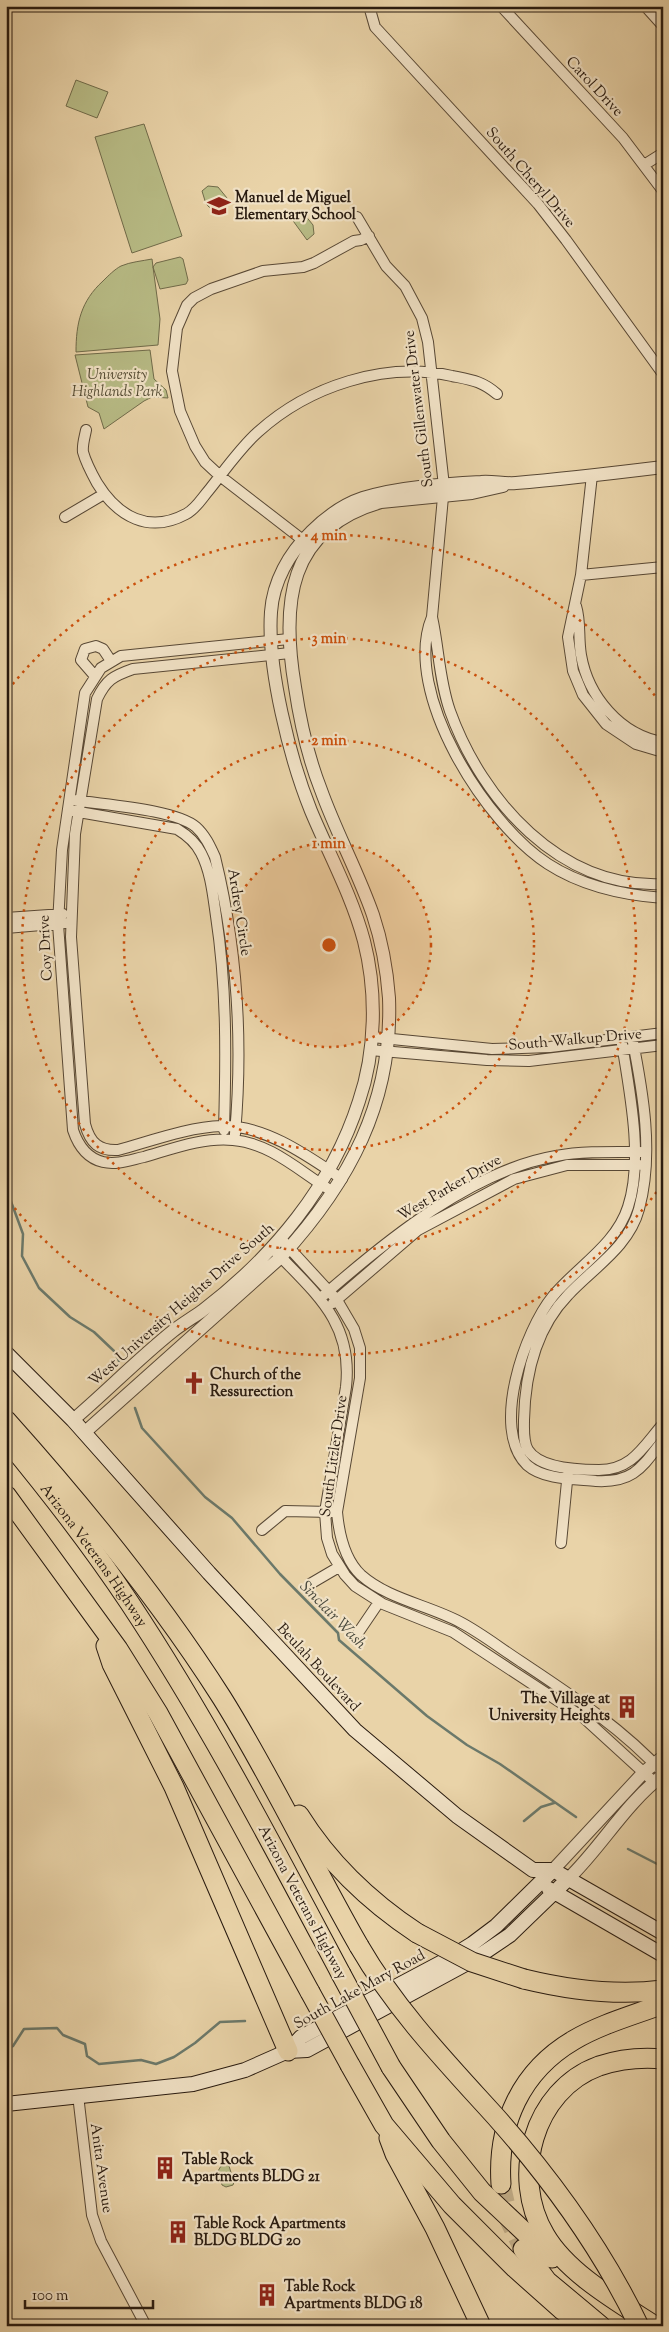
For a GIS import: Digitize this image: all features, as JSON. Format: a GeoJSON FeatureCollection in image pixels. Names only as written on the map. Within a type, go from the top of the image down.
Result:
{"type":"FeatureCollection","features":[{"type":"Feature","properties":{"kind":"highway"},"geometry":{"type":"LineString","coordinates":[[6,1420],[80,1506],[152,1598],[222,1699],[372,1970],[419,2032],[518,2143],[569,2210],[596,2249],[639,2326]]}},
{"type":"Feature","properties":{"kind":"highway","name":"Arizona Veterans Highway"},"geometry":{"type":"LineString","coordinates":[[6,1438],[93,1550],[149,1633],[228,1764],[391,2068],[441,2141],[482,2192],[524,2234],[616,2308],[643,2326]]}},
{"type":"Feature","properties":{"kind":"highway"},"geometry":{"type":"LineString","coordinates":[[6,1495],[98,1621],[158,1713],[384,2125],[395,2154],[435,2228],[481,2326]]}},
{"type":"Feature","properties":{"kind":"highway"},"geometry":{"type":"LineString","coordinates":[[98,1621],[112,1664],[174,1787],[288,2051]]}},
{"type":"Feature","properties":{"kind":"highway"},"geometry":{"type":"LineString","coordinates":[[250,1748],[265,1761],[309,1830],[339,1868],[388,1913],[417,1933],[472,1962],[524,1979],[573,1989],[621,1992],[663,1990]]}},
{"type":"Feature","properties":{"kind":"highway"},"geometry":{"type":"LineString","coordinates":[[501,2184],[500,2152],[508,2116],[534,2072],[548,2059],[576,2039],[655,2007]]}},
{"type":"Feature","properties":{"kind":"highway"},"geometry":{"type":"LineString","coordinates":[[655,2326],[603,2291],[550,2244],[533,2210],[528,2172],[531,2149],[540,2122],[552,2103],[567,2087],[586,2073],[604,2065],[629,2059],[663,2059]]}},
{"type":"Feature","properties":{"kind":"highway"},"geometry":{"type":"LineString","coordinates":[[384,2125],[445,2198],[486,2241],[561,2309],[584,2326]]}},
{"type":"Feature","properties":{"kind":"highway"},"geometry":{"type":"LineString","coordinates":[[522,2249],[547,2281],[601,2326]]}},
{"type":"Feature","properties":{"kind":"main road","name":"Beulah Boulevard"},"geometry":{"type":"LineString","coordinates":[[6,1353],[73,1420],[209,1573],[355,1730],[458,1816],[533,1870]]}},
{"type":"Feature","properties":{"kind":"main road"},"geometry":{"type":"LineString","coordinates":[[663,1933],[553,1870],[533,1870],[549,1897],[663,1954]]}},
{"type":"Feature","properties":{"kind":"main road","name":"South Lake Mary Road"},"geometry":{"type":"LineString","coordinates":[[288,2051],[302,2037],[446,1960],[472,1944],[496,1926],[553,1870]]}},
{"type":"Feature","properties":{"kind":"main road","name":"South Lake Mary Road"},"geometry":{"type":"LineString","coordinates":[[6,2104],[194,2084],[244,2070],[288,2051],[307,2050],[474,1960],[510,1935],[569,1878]]}},
{"type":"Feature","properties":{"kind":"street","name":"South Cheryl Drive"},"geometry":{"type":"LineString","coordinates":[[369,6],[375,27],[538,204],[663,374]]}},
{"type":"Feature","properties":{"kind":"street","name":"Carol Drive"},"geometry":{"type":"LineString","coordinates":[[501,6],[623,138],[663,191]]}},
{"type":"Feature","properties":{"kind":"street"},"geometry":{"type":"LineString","coordinates":[[645,6],[663,26]]}},
{"type":"Feature","properties":{"kind":"street"},"geometry":{"type":"LineString","coordinates":[[644,165],[663,153]]}},
{"type":"Feature","properties":{"kind":"street","name":"South Gillenwater Drive"},"geometry":{"type":"LineString","coordinates":[[357,217],[386,266],[405,286],[422,318],[432,371],[444,491],[432,617],[440,676],[447,701],[469,752],[500,803],[514,819],[550,850],[586,870],[626,882],[663,884]]}},
{"type":"Feature","properties":{"kind":"street"},"geometry":{"type":"LineString","coordinates":[[308,543],[220,476],[205,462],[186,431],[172,371],[178,322],[183,310],[194,298],[226,282],[253,277],[263,271],[298,268],[314,263],[354,240],[361,240],[369,236]]}},
{"type":"Feature","properties":{"kind":"street"},"geometry":{"type":"LineString","coordinates":[[86,430],[83,451],[91,472],[104,494],[119,510],[130,516],[150,523],[162,523],[192,511],[258,432],[298,402],[334,387],[370,376],[432,371],[483,382],[497,394]]}},
{"type":"Feature","properties":{"kind":"street","name":"West University Heights Drive South"},"geometry":{"type":"LineString","coordinates":[[84,1432],[281,1248],[338,1154],[360,1100],[372,1037],[371,985],[364,942],[356,916],[311,810],[297,770],[284,722],[273,654],[271,611],[277,584],[290,557],[308,543],[334,512],[364,498],[444,491],[484,481],[511,484],[663,467]]}},
{"type":"Feature","properties":{"kind":"street"},"geometry":{"type":"LineString","coordinates":[[592,475],[581,575],[568,637],[573,671],[583,695],[606,724],[636,744],[663,752]]}},
{"type":"Feature","properties":{"kind":"street"},"geometry":{"type":"LineString","coordinates":[[65,517],[104,494]]}},
{"type":"Feature","properties":{"kind":"street","name":"West University Heights Drive South"},"geometry":{"type":"LineString","coordinates":[[73,1420],[174,1330],[203,1310],[309,1227],[342,1179],[371,1121],[386,1052],[388,985],[377,929],[320,789],[299,712],[289,639],[291,591],[308,543]]}},
{"type":"Feature","properties":{"kind":"street"},"geometry":{"type":"LineString","coordinates":[[581,575],[663,567]]}},
{"type":"Feature","properties":{"kind":"street"},"geometry":{"type":"LineString","coordinates":[[576,606],[580,618],[580,652],[584,668],[600,700],[623,725],[640,734],[663,742]]}},
{"type":"Feature","properties":{"kind":"street","name":"South Gillenwater Drive"},"geometry":{"type":"LineString","coordinates":[[432,617],[425,634],[425,660],[435,704],[455,755],[489,808],[506,829],[525,848],[556,869],[594,886],[618,892],[663,898]]}},
{"type":"Feature","properties":{"kind":"street","name":"Coy Drive"},"geometry":{"type":"LineString","coordinates":[[98,1160],[80,1146],[74,1130],[58,919],[62,850],[82,702],[94,675],[111,660],[132,655],[289,639]]}},
{"type":"Feature","properties":{"kind":"street"},"geometry":{"type":"LineString","coordinates":[[94,675],[81,660],[85,649],[96,646],[102,649],[111,660]]}},
{"type":"Feature","properties":{"kind":"street","name":"Coy Drive"},"geometry":{"type":"LineString","coordinates":[[100,1149],[88,1135],[86,1124],[71,919],[73,868],[80,806],[97,699],[104,684],[111,679],[125,672],[149,666],[290,653]]}},
{"type":"Feature","properties":{"kind":"street","name":"Ardrey Circle"},"geometry":{"type":"LineString","coordinates":[[68,804],[179,817],[196,828],[209,843],[215,856],[232,946],[237,1019],[235,1140]]}},
{"type":"Feature","properties":{"kind":"street","name":"Ardrey Circle"},"geometry":{"type":"LineString","coordinates":[[80,806],[177,829],[186,834],[201,852],[213,892],[224,980],[226,1063],[224,1140]]}},
{"type":"Feature","properties":{"kind":"street"},"geometry":{"type":"LineString","coordinates":[[556,869],[563,858]]}},
{"type":"Feature","properties":{"kind":"street"},"geometry":{"type":"LineString","coordinates":[[6,918],[71,919]]}},
{"type":"Feature","properties":{"kind":"street"},"geometry":{"type":"LineString","coordinates":[[6,928],[58,919]]}},
{"type":"Feature","properties":{"kind":"street","name":"South Walkup Drive"},"geometry":{"type":"LineString","coordinates":[[372,1037],[492,1049],[550,1047],[663,1033]]}},
{"type":"Feature","properties":{"kind":"street"},"geometry":{"type":"LineString","coordinates":[[568,1473],[537,1459],[529,1451],[525,1442],[524,1423],[527,1376],[542,1334],[556,1309],[613,1252],[634,1226],[640,1208],[645,1165],[646,1134],[632,1037]]}},
{"type":"Feature","properties":{"kind":"street"},"geometry":{"type":"LineString","coordinates":[[621,1038],[634,1152],[629,1207],[620,1226],[553,1296],[538,1317],[520,1357],[513,1404],[514,1442],[520,1456],[536,1471],[568,1473],[613,1470],[658,1445],[663,1424]]}},
{"type":"Feature","properties":{"kind":"street","name":"South Walkup Drive"},"geometry":{"type":"LineString","coordinates":[[370,1050],[507,1061],[552,1059],[663,1045]]}},
{"type":"Feature","properties":{"kind":"street"},"geometry":{"type":"LineString","coordinates":[[334,1192],[275,1153],[259,1146],[235,1140],[206,1141],[121,1162],[98,1160],[100,1149],[118,1150],[208,1127],[224,1126],[260,1132],[342,1179]]}},
{"type":"Feature","properties":{"kind":"street","name":"West Parker Drive"},"geometry":{"type":"LineString","coordinates":[[319,1298],[408,1225],[459,1195],[510,1169],[556,1156],[646,1152]]}},
{"type":"Feature","properties":{"kind":"street","name":"West Parker Drive"},"geometry":{"type":"LineString","coordinates":[[327,1309],[418,1230],[514,1179],[567,1165],[645,1165]]}},
{"type":"Feature","properties":{"kind":"street","name":"South Litzler Drive"},"geometry":{"type":"LineString","coordinates":[[281,1248],[329,1290],[337,1300],[354,1329],[360,1348],[361,1365],[337,1512],[338,1529],[344,1547],[360,1574],[380,1589],[459,1622],[591,1708],[657,1771]]}},
{"type":"Feature","properties":{"kind":"street","name":"South Litzler Drive"},"geometry":{"type":"LineString","coordinates":[[281,1248],[327,1309],[341,1331],[347,1355],[348,1369],[325,1512],[327,1538],[339,1567],[355,1586],[379,1602],[453,1632],[584,1718],[657,1771]]}},
{"type":"Feature","properties":{"kind":"street"},"geometry":{"type":"LineString","coordinates":[[561,1543],[568,1473]]}},
{"type":"Feature","properties":{"kind":"street"},"geometry":{"type":"LineString","coordinates":[[262,1530],[285,1511],[337,1512]]}},
{"type":"Feature","properties":{"kind":"street"},"geometry":{"type":"LineString","coordinates":[[310,1584],[339,1567]]}},
{"type":"Feature","properties":{"kind":"street"},"geometry":{"type":"LineString","coordinates":[[358,1633],[379,1602]]}},
{"type":"Feature","properties":{"kind":"street"},"geometry":{"type":"LineString","coordinates":[[553,1870],[657,1771]]}},
{"type":"Feature","properties":{"kind":"street"},"geometry":{"type":"LineString","coordinates":[[569,1878],[581,1866],[657,1771]]}},
{"type":"Feature","properties":{"kind":"street","name":"Anita Avenue"},"geometry":{"type":"LineString","coordinates":[[78,2095],[92,2215],[101,2241],[144,2325]]}},
{"type":"Feature","properties":{"kind":"green space"},"geometry":{"type":"Polygon","coordinates":[[[76,80],[108,92],[97,118],[66,106],[76,80]]]}},
{"type":"Feature","properties":{"kind":"green space"},"geometry":{"type":"Polygon","coordinates":[[[144,124],[182,236],[132,253],[95,137],[144,124]]]}},
{"type":"Feature","properties":{"kind":"green space"},"geometry":{"type":"Polygon","coordinates":[[[208,186],[218,187],[227,198],[223,208],[212,210],[206,204],[202,191],[208,186]]]}},
{"type":"Feature","properties":{"kind":"green space"},"geometry":{"type":"Polygon","coordinates":[[[297,213],[304,214],[313,225],[314,234],[307,240],[291,218],[297,213]]]}},
{"type":"Feature","properties":{"kind":"green space"},"geometry":{"type":"Polygon","coordinates":[[[180,257],[183,259],[188,280],[186,284],[160,289],[153,267],[156,263],[180,257]]]}},
{"type":"Feature","properties":{"kind":"green space"},"geometry":{"type":"Polygon","coordinates":[[[152,259],[160,319],[158,345],[76,352],[77,331],[85,305],[96,289],[119,267],[152,259]]]}},
{"type":"Feature","properties":{"kind":"green space","name":"University Highlands Park"},"geometry":{"type":"Polygon","coordinates":[[[150,350],[154,379],[166,390],[168,398],[152,397],[104,429],[99,413],[88,407],[75,355],[150,350]]]}},
{"type":"Feature","properties":{"kind":"green space"},"geometry":{"type":"Polygon","coordinates":[[[221,2166],[229,2166],[234,2182],[233,2185],[226,2187],[222,2185],[218,2171],[221,2166]]]}},
{"type":"Feature","properties":{"kind":"waterway","name":"Sinclair Wash"},"geometry":{"type":"LineString","coordinates":[[6,1188],[23,1234],[22,1256],[39,1288],[70,1317],[94,1332],[114,1351],[119,1361]]}},
{"type":"Feature","properties":{"kind":"waterway","name":"Sinclair Wash"},"geometry":{"type":"LineString","coordinates":[[135,1408],[142,1428],[205,1497],[232,1518],[280,1574],[338,1633],[339,1640],[427,1716],[467,1745],[500,1764],[576,1817]]}},
{"type":"Feature","properties":{"kind":"waterway"},"geometry":{"type":"LineString","coordinates":[[524,1821],[541,1807],[554,1803]]}},
{"type":"Feature","properties":{"kind":"waterway","name":"Sinclair Wash"},"geometry":{"type":"LineString","coordinates":[[628,1849],[663,1867]]}},
{"type":"Feature","properties":{"kind":"waterway"},"geometry":{"type":"LineString","coordinates":[[6,2049],[13,2046],[24,2029],[57,2028],[63,2035],[85,2044],[87,2056],[99,2064],[141,2060],[156,2064],[174,2057],[195,2043],[220,2022],[245,2021]]}},
{"type":"Feature","properties":{"kind":"tunnel"},"geometry":{"type":"LineString","coordinates":[[501,2184],[509,2220],[523,2249]]}},
{"type":"Feature","properties":{"kind":"place","name":"Manuel de Miguel Elementary School"},"geometry":{"type":"Point","coordinates":[219,206]}},
{"type":"Feature","properties":{"kind":"place","name":"Church of the Ressurection"},"geometry":{"type":"Point","coordinates":[194,1383]}},
{"type":"Feature","properties":{"kind":"place","name":"The Village at University Heights"},"geometry":{"type":"Point","coordinates":[627,1707]}},
{"type":"Feature","properties":{"kind":"place","name":"Table Rock Apartments BLDG 21"},"geometry":{"type":"Point","coordinates":[165,2168]}},
{"type":"Feature","properties":{"kind":"place","name":"Table Rock Apartments BLDG BLDG 20"},"geometry":{"type":"Point","coordinates":[178,2232]}},
{"type":"Feature","properties":{"kind":"place","name":"Table Rock Apartments BLDG 18"},"geometry":{"type":"Point","coordinates":[267,2295]}}]}
